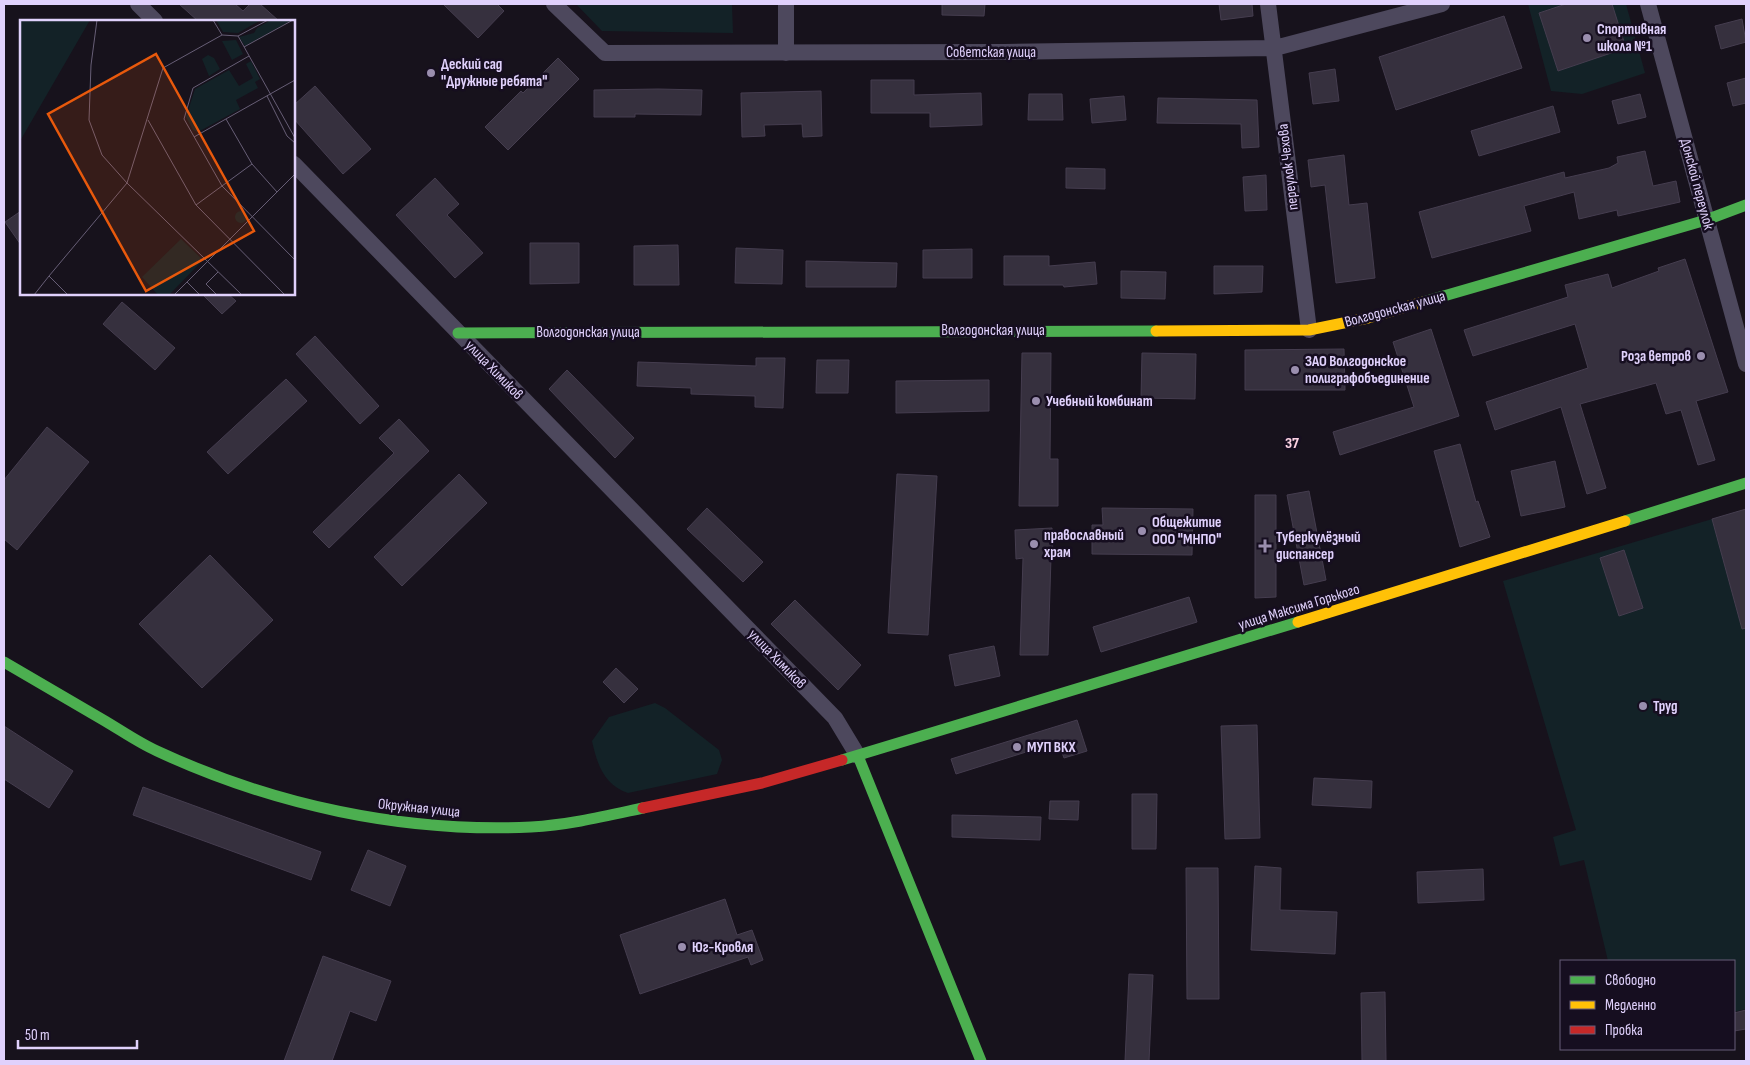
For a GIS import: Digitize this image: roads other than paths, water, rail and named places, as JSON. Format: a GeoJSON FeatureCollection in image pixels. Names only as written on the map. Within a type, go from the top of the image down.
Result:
{"type":"FeatureCollection","features":[{"type":"Feature","properties":{"kind":"street"},"geometry":{"type":"LineString","coordinates":[[138,4],[154,20]]}},
{"type":"Feature","properties":{"kind":"street","name":"Советская улица"},"geometry":{"type":"LineString","coordinates":[[554,4],[605,53],[1004,52],[1275,48],[1442,4]]}},
{"type":"Feature","properties":{"kind":"street"},"geometry":{"type":"LineString","coordinates":[[786,4],[786,53]]}},
{"type":"Feature","properties":{"kind":"street","name":"переулок Чехова"},"geometry":{"type":"LineString","coordinates":[[1268,4],[1275,48],[1308,330]]}},
{"type":"Feature","properties":{"kind":"street","name":"Донской переулок"},"geometry":{"type":"LineString","coordinates":[[1648,4],[1746,364]]}},
{"type":"Feature","properties":{"kind":"street"},"geometry":{"type":"LineString","coordinates":[[295,165],[458,333]]}},
{"type":"Feature","properties":{"kind":"street","name":"Волгодонская улица"},"geometry":{"type":"LineString","coordinates":[[458,333],[1308,330],[1368,318],[1706,220],[1746,205]]}},
{"type":"Feature","properties":{"kind":"street","name":"улица Химиков"},"geometry":{"type":"LineString","coordinates":[[458,333],[835,718],[858,756],[981,1061]]}},
{"type":"Feature","properties":{"kind":"street","name":"улица Максима Горького"},"geometry":{"type":"LineString","coordinates":[[858,756],[1556,544],[1746,483]]}},
{"type":"Feature","properties":{"kind":"street","name":"Окружная улица"},"geometry":{"type":"LineString","coordinates":[[4,662],[156,751],[218,776],[305,804],[382,820],[467,828],[533,827],[726,791],[858,756]]}},
{"type":"Feature","properties":{"kind":"place","name":"Спортивная школа №1"},"geometry":{"type":"Point","coordinates":[1587,38]}},
{"type":"Feature","properties":{"kind":"place","name":"Деский сад \"Дружные ребята\""},"geometry":{"type":"Point","coordinates":[431,73]}},
{"type":"Feature","properties":{"kind":"place","name":"Роза ветров"},"geometry":{"type":"Point","coordinates":[1701,356]}},
{"type":"Feature","properties":{"kind":"place","name":"ЗАО Волгодонское полиграфобъединение"},"geometry":{"type":"Point","coordinates":[1295,370]}},
{"type":"Feature","properties":{"kind":"place","name":"Учебный комбинат"},"geometry":{"type":"Point","coordinates":[1036,401]}},
{"type":"Feature","properties":{"kind":"place","name":"Общежитие ООО \"МНПО\""},"geometry":{"type":"Point","coordinates":[1142,531]}},
{"type":"Feature","properties":{"kind":"place","name":"православный храм"},"geometry":{"type":"Point","coordinates":[1034,544]}},
{"type":"Feature","properties":{"kind":"place","name":"Туберкулёзный диспансер"},"geometry":{"type":"Point","coordinates":[1265,546]}},
{"type":"Feature","properties":{"kind":"place","name":"Труд"},"geometry":{"type":"Point","coordinates":[1643,706]}},
{"type":"Feature","properties":{"kind":"place","name":"МУП ВКХ"},"geometry":{"type":"Point","coordinates":[1017,747]}},
{"type":"Feature","properties":{"kind":"place","name":"Юг-Кровля"},"geometry":{"type":"Point","coordinates":[682,947]}},
{"type":"Feature","properties":{"kind":"district","name":"37"},"geometry":{"type":"Point","coordinates":[1292,443]}}]}
